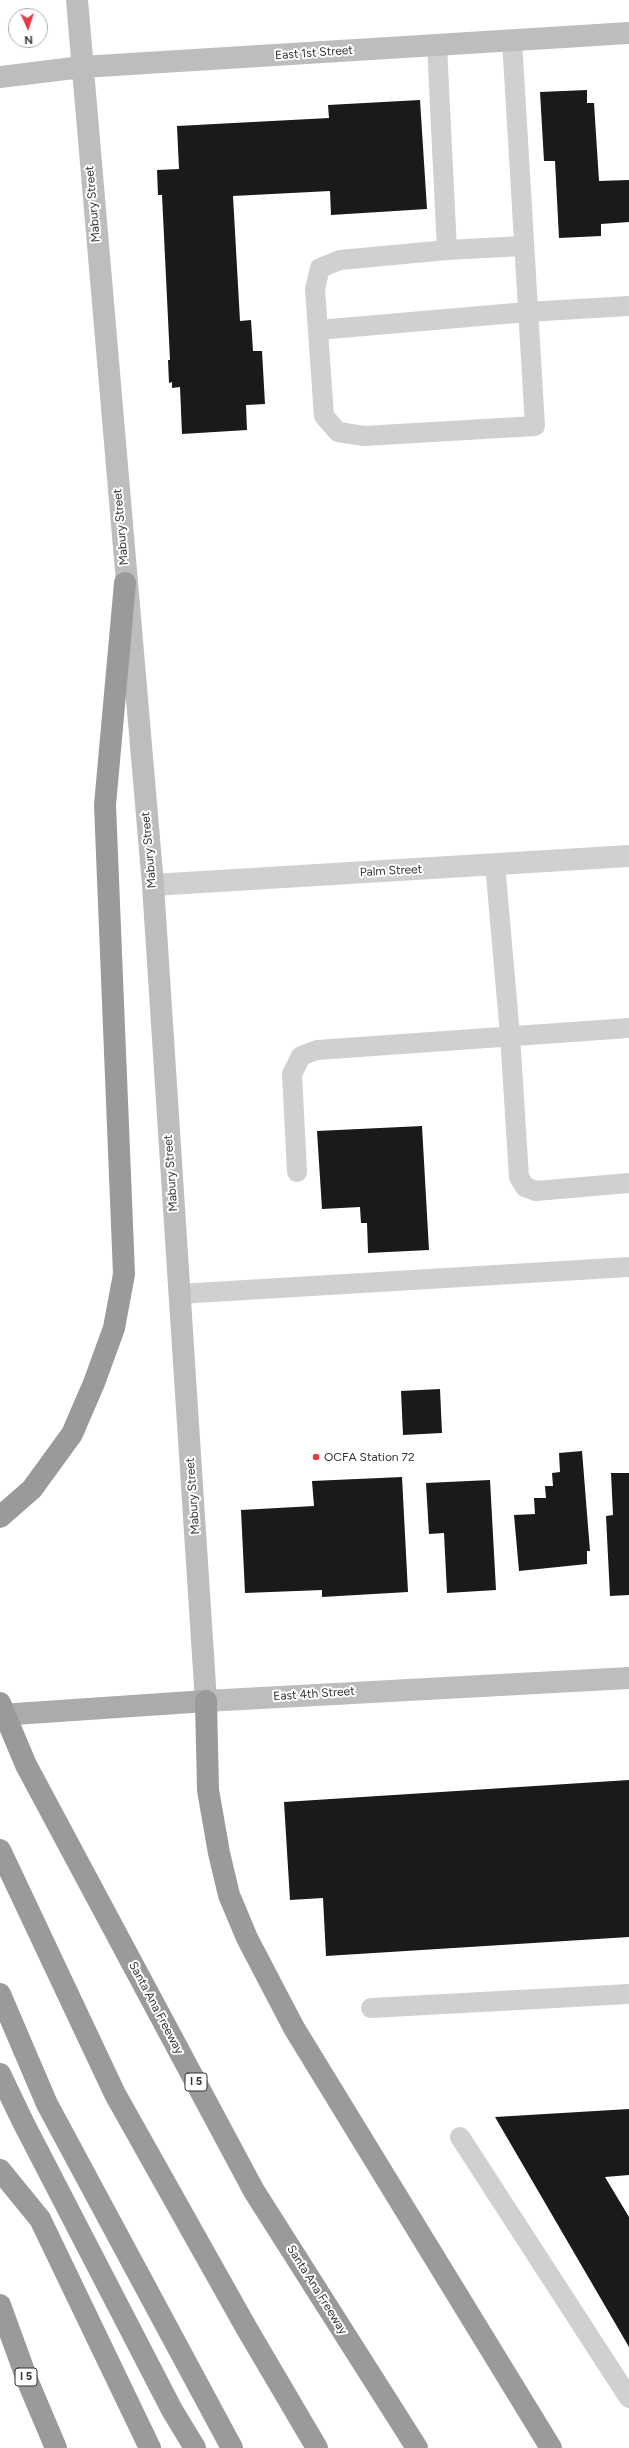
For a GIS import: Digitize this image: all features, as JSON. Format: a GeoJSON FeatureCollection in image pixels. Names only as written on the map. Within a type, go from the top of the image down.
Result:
{"type":"FeatureCollection","features":[{"type":"Feature","properties":{"kind":"highway"},"geometry":{"type":"LineString","coordinates":[[0,1517],[32,1489],[72,1434],[94,1383],[114,1328],[124,1274],[105,805],[125,582]]}},
{"type":"Feature","properties":{"kind":"highway"},"geometry":{"type":"LineString","coordinates":[[206,1701],[208,1790],[219,1853],[229,1895],[247,1938],[294,2028],[551,2448]]}},
{"type":"Feature","properties":{"kind":"highway","name":"Santa Ana Freeway"},"geometry":{"type":"LineString","coordinates":[[0,1703],[26,1765],[254,2191],[417,2448]]}},
{"type":"Feature","properties":{"kind":"highway"},"geometry":{"type":"LineString","coordinates":[[0,1850],[115,2094],[247,2329],[318,2448]]}},
{"type":"Feature","properties":{"kind":"highway"},"geometry":{"type":"LineString","coordinates":[[0,1994],[48,2104],[232,2448]]}},
{"type":"Feature","properties":{"kind":"highway"},"geometry":{"type":"LineString","coordinates":[[0,2074],[23,2122],[172,2410],[195,2448]]}},
{"type":"Feature","properties":{"kind":"highway"},"geometry":{"type":"LineString","coordinates":[[0,2170],[40,2220],[150,2448]]}},
{"type":"Feature","properties":{"kind":"highway","name":"I 5"},"geometry":{"type":"LineString","coordinates":[[0,2305],[28,2382],[56,2448]]}},
{"type":"Feature","properties":{"kind":"main road","name":"Mabury Street"},"geometry":{"type":"LineString","coordinates":[[76,0],[152,885],[206,1701]]}},
{"type":"Feature","properties":{"kind":"main road","name":"East 1st Street"},"geometry":{"type":"LineString","coordinates":[[0,77],[82,67],[629,33]]}},
{"type":"Feature","properties":{"kind":"main road","name":"East 4th Street"},"geometry":{"type":"LineString","coordinates":[[0,1715],[109,1709],[206,1701],[629,1678]]}},
{"type":"Feature","properties":{"kind":"street","name":"Palm Street"},"geometry":{"type":"LineString","coordinates":[[152,885],[629,856]]}},
{"type":"Feature","properties":{"kind":"lane"},"geometry":{"type":"LineString","coordinates":[[512,40],[523,246],[535,426],[364,436],[338,432],[324,416],[315,289],[320,268],[340,260],[447,250],[523,246]]}},
{"type":"Feature","properties":{"kind":"lane"},"geometry":{"type":"LineString","coordinates":[[437,45],[447,250]]}},
{"type":"Feature","properties":{"kind":"lane"},"geometry":{"type":"LineString","coordinates":[[318,330],[527,312],[629,306]]}},
{"type":"Feature","properties":{"kind":"lane"},"geometry":{"type":"LineString","coordinates":[[495,864],[510,1035],[519,1177],[525,1187],[536,1191],[629,1183]]}},
{"type":"Feature","properties":{"kind":"lane"},"geometry":{"type":"LineString","coordinates":[[297,1172],[292,1074],[301,1056],[317,1050],[510,1035],[629,1028]]}},
{"type":"Feature","properties":{"kind":"lane"},"geometry":{"type":"LineString","coordinates":[[179,1294],[629,1267]]}},
{"type":"Feature","properties":{"kind":"lane"},"geometry":{"type":"LineString","coordinates":[[370,2008],[629,1994]]}},
{"type":"Feature","properties":{"kind":"lane"},"geometry":{"type":"LineString","coordinates":[[460,2137],[629,2398]]}},
{"type":"Feature","properties":{"kind":"building"},"geometry":{"type":"Polygon","coordinates":[[[587,90],[587,103],[594,103],[599,181],[629,180],[629,222],[601,224],[601,236],[559,238],[555,161],[544,161],[540,92],[587,90]]]}},
{"type":"Feature","properties":{"kind":"building"},"geometry":{"type":"Polygon","coordinates":[[[420,100],[427,209],[331,215],[330,191],[233,196],[240,321],[251,320],[253,351],[262,351],[265,404],[246,405],[247,430],[182,434],[180,387],[172,388],[172,382],[169,383],[168,360],[170,360],[162,195],[158,195],[157,170],[179,169],[177,126],[329,118],[328,105],[420,100]]]}},
{"type":"Feature","properties":{"kind":"building"},"geometry":{"type":"Polygon","coordinates":[[[422,1126],[429,1250],[368,1253],[367,1223],[361,1223],[360,1207],[322,1209],[317,1131],[422,1126]]]}},
{"type":"Feature","properties":{"kind":"building"},"geometry":{"type":"Polygon","coordinates":[[[440,1389],[442,1433],[403,1435],[401,1391],[440,1389]]]}},
{"type":"Feature","properties":{"kind":"building"},"geometry":{"type":"Polygon","coordinates":[[[582,1451],[590,1551],[587,1551],[587,1564],[519,1571],[514,1515],[535,1514],[534,1498],[546,1498],[545,1486],[553,1486],[552,1473],[560,1472],[559,1453],[582,1451]]]}},
{"type":"Feature","properties":{"kind":"building"},"geometry":{"type":"Polygon","coordinates":[[[611,1473],[629,1473],[629,1595],[610,1596],[606,1516],[613,1515],[611,1473]]]}},
{"type":"Feature","properties":{"kind":"building"},"geometry":{"type":"Polygon","coordinates":[[[402,1477],[408,1592],[322,1597],[322,1590],[245,1593],[241,1510],[314,1506],[312,1481],[402,1477]]]}},
{"type":"Feature","properties":{"kind":"building"},"geometry":{"type":"Polygon","coordinates":[[[490,1480],[496,1590],[447,1593],[444,1533],[429,1534],[426,1483],[490,1480]]]}},
{"type":"Feature","properties":{"kind":"building"},"geometry":{"type":"Polygon","coordinates":[[[629,1780],[629,1937],[326,1956],[323,1898],[290,1900],[284,1802],[629,1780]]]}},
{"type":"Feature","properties":{"kind":"building"},"geometry":{"type":"Polygon","coordinates":[[[629,2109],[629,2175],[605,2177],[629,2217],[629,2347],[495,2117],[629,2109]]]}},
{"type":"Feature","properties":{"kind":"place","name":"OCFA Station 72"},"geometry":{"type":"Point","coordinates":[316,1457]}}]}
